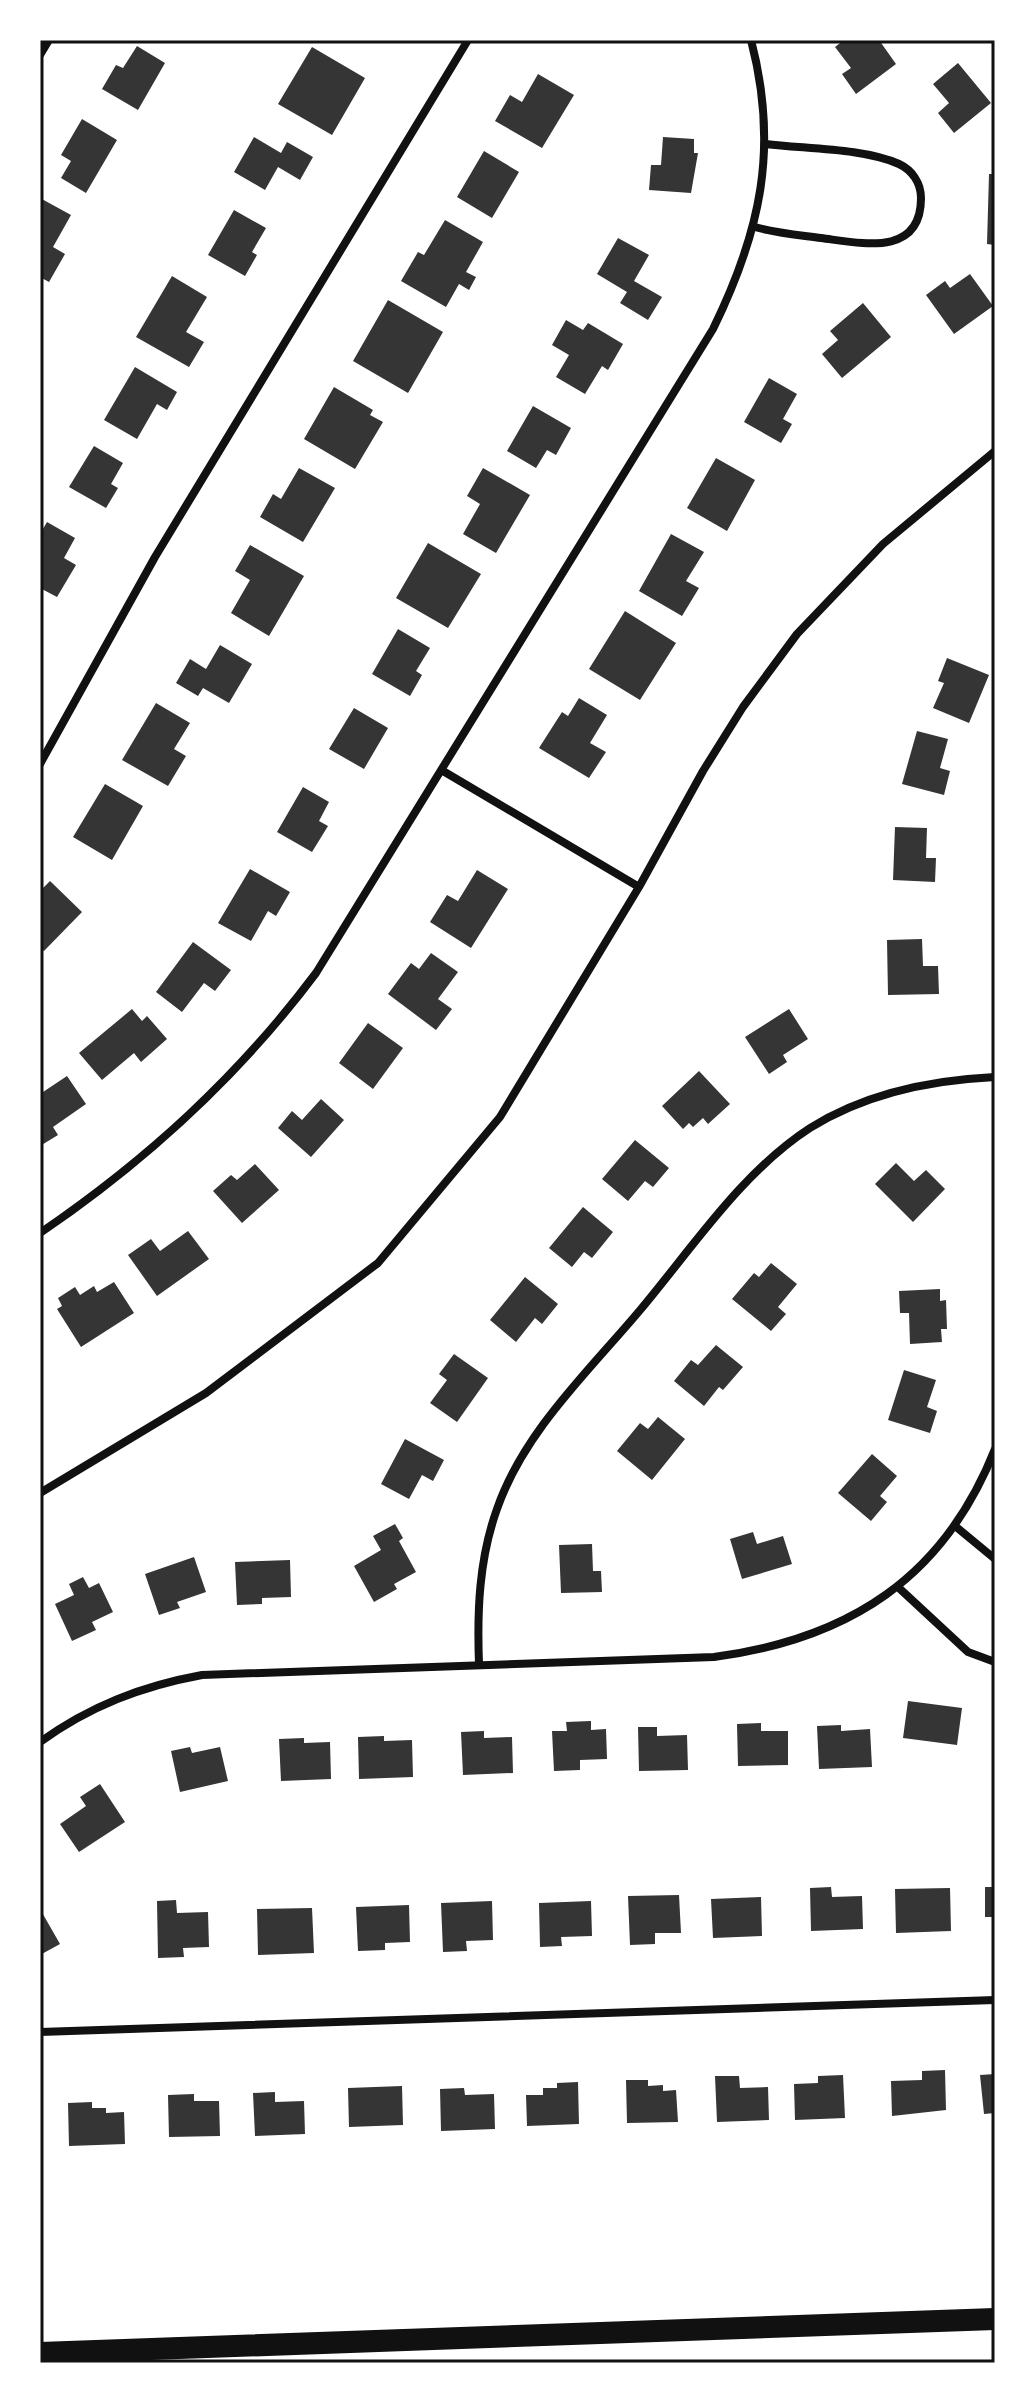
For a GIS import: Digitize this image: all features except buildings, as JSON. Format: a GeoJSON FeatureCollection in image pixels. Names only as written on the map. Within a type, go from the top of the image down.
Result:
{"type":"FeatureCollection","features":[{"type":"Feature","properties":{"kind":"highway"},"geometry":{"type":"LineString","coordinates":[[40,2353],[995,2319]]}},
{"type":"Feature","properties":{"kind":"street"},"geometry":{"type":"LineString","coordinates":[[40,55],[49,40]]}},
{"type":"Feature","properties":{"kind":"street"},"geometry":{"type":"LineString","coordinates":[[40,764],[155,557],[468,40]]}},
{"type":"Feature","properties":{"kind":"street"},"geometry":{"type":"LineString","coordinates":[[40,1233],[131,1168],[251,1054],[316,973],[713,329],[755,227],[766,144],[764,103],[751,40]]}},
{"type":"Feature","properties":{"kind":"street"},"geometry":{"type":"LineString","coordinates":[[755,227],[879,245],[901,238],[917,220],[921,207],[918,182],[902,165],[883,158],[766,144]]}},
{"type":"Feature","properties":{"kind":"street"},"geometry":{"type":"LineString","coordinates":[[40,1493],[206,1393],[378,1263],[500,1117],[743,707],[797,634],[883,544],[995,451]]}},
{"type":"Feature","properties":{"kind":"street"},"geometry":{"type":"LineString","coordinates":[[443,771],[639,887]]}},
{"type":"Feature","properties":{"kind":"street"},"geometry":{"type":"LineString","coordinates":[[479,1664],[481,1574],[497,1508],[514,1470],[559,1407],[731,1201],[786,1145],[836,1115],[900,1089],[995,1077]]}},
{"type":"Feature","properties":{"kind":"street"},"geometry":{"type":"LineString","coordinates":[[40,1742],[84,1713],[160,1683],[256,1671],[714,1657],[749,1652],[810,1636],[899,1588],[937,1551],[983,1480],[995,1449]]}},
{"type":"Feature","properties":{"kind":"street"},"geometry":{"type":"LineString","coordinates":[[955,1526],[995,1559]]}},
{"type":"Feature","properties":{"kind":"street"},"geometry":{"type":"LineString","coordinates":[[899,1588],[968,1652],[995,1662]]}},
{"type":"Feature","properties":{"kind":"street"},"geometry":{"type":"LineString","coordinates":[[40,2032],[995,2000]]}}]}
